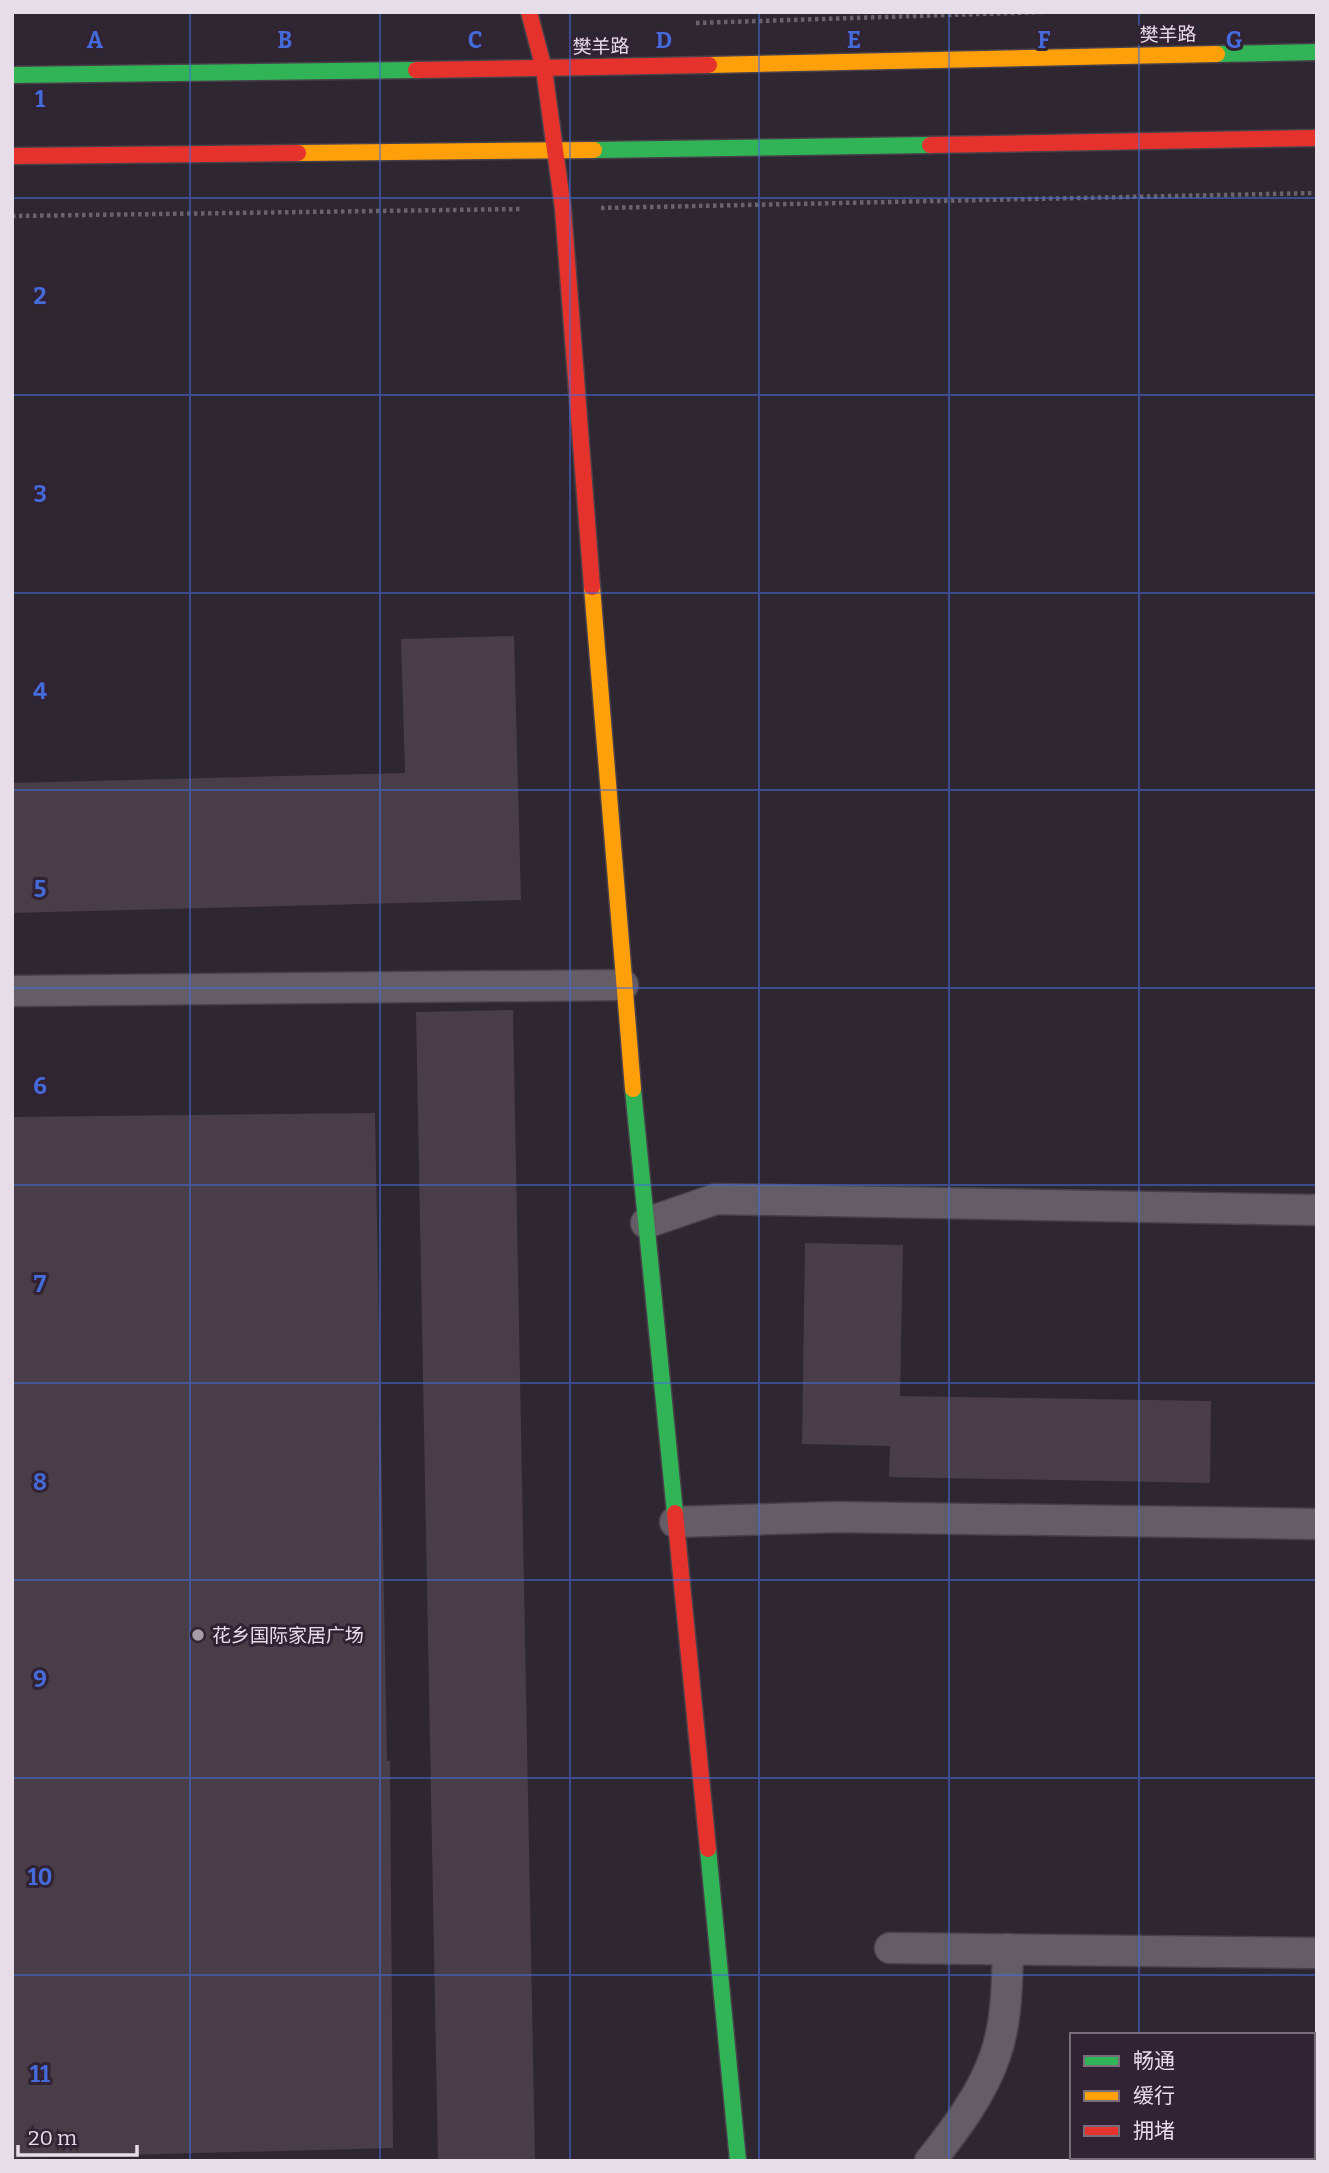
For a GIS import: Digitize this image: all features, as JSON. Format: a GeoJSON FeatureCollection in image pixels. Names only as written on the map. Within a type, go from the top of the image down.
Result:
{"type":"FeatureCollection","features":[{"type":"Feature","properties":{"kind":"main road"},"geometry":{"type":"LineString","coordinates":[[529,12],[544,69],[563,209],[623,985],[738,2161]]}},
{"type":"Feature","properties":{"kind":"main road","name":"樊羊路"},"geometry":{"type":"LineString","coordinates":[[12,75],[544,69],[1317,52]]}},
{"type":"Feature","properties":{"kind":"main road"},"geometry":{"type":"LineString","coordinates":[[12,156],[557,151],[1317,138]]}},
{"type":"Feature","properties":{"kind":"street"},"geometry":{"type":"LineString","coordinates":[[12,991],[623,985]]}},
{"type":"Feature","properties":{"kind":"street"},"geometry":{"type":"LineString","coordinates":[[646,1223],[716,1199],[1317,1210]]}},
{"type":"Feature","properties":{"kind":"street"},"geometry":{"type":"LineString","coordinates":[[675,1522],[836,1517],[1317,1524]]}},
{"type":"Feature","properties":{"kind":"street"},"geometry":{"type":"LineString","coordinates":[[890,1948],[1317,1953]]}},
{"type":"Feature","properties":{"kind":"street"},"geometry":{"type":"LineString","coordinates":[[930,2161],[955,2130],[996,2056],[1006,2000],[1007,1949]]}},
{"type":"Feature","properties":{"kind":"path"},"geometry":{"type":"LineString","coordinates":[[12,216],[563,209],[1317,193]]}},
{"type":"Feature","properties":{"kind":"building"},"geometry":{"type":"Polygon","coordinates":[[[514,636],[521,900],[12,913],[12,783],[405,773],[401,639],[514,636]]]}},
{"type":"Feature","properties":{"kind":"building"},"geometry":{"type":"Polygon","coordinates":[[[513,1010],[535,2161],[438,2161],[416,1012],[513,1010]]]}},
{"type":"Feature","properties":{"kind":"building","name":"花乡国际家居广场"},"geometry":{"type":"Polygon","coordinates":[[[375,1113],[387,1761],[390,1761],[393,2148],[12,2158],[12,1117],[375,1113]]]}},
{"type":"Feature","properties":{"kind":"building"},"geometry":{"type":"Polygon","coordinates":[[[805,1243],[903,1245],[900,1396],[1211,1401],[1210,1483],[889,1477],[890,1446],[802,1444],[805,1243]]]}},
{"type":"Feature","properties":{"kind":"building"},"geometry":{"type":"Polygon","coordinates":[[[1147,2159],[1224,2159],[1224,2161],[1147,2159]]]}},
{"type":"Feature","properties":{"kind":"traffic: fast"},"geometry":{"type":"LineString","coordinates":[[1217,54],[1317,52]]}},
{"type":"Feature","properties":{"kind":"traffic: fast"},"geometry":{"type":"LineString","coordinates":[[12,75],[416,70]]}},
{"type":"Feature","properties":{"kind":"traffic: fast"},"geometry":{"type":"LineString","coordinates":[[594,150],[930,145]]}},
{"type":"Feature","properties":{"kind":"traffic: fast"},"geometry":{"type":"LineString","coordinates":[[633,1089],[675,1513]]}},
{"type":"Feature","properties":{"kind":"traffic: fast"},"geometry":{"type":"LineString","coordinates":[[708,1849],[738,2161]]}},
{"type":"Feature","properties":{"kind":"traffic: slow"},"geometry":{"type":"LineString","coordinates":[[709,65],[1217,54]]}},
{"type":"Feature","properties":{"kind":"traffic: slow"},"geometry":{"type":"LineString","coordinates":[[298,153],[594,150]]}},
{"type":"Feature","properties":{"kind":"traffic: slow"},"geometry":{"type":"LineString","coordinates":[[592,587],[633,1089]]}},
{"type":"Feature","properties":{"kind":"traffic: jam"},"geometry":{"type":"LineString","coordinates":[[529,12],[544,69],[563,209],[592,587]]}},
{"type":"Feature","properties":{"kind":"traffic: jam"},"geometry":{"type":"LineString","coordinates":[[416,70],[709,65]]}},
{"type":"Feature","properties":{"kind":"traffic: jam"},"geometry":{"type":"LineString","coordinates":[[930,145],[1317,138]]}},
{"type":"Feature","properties":{"kind":"traffic: jam"},"geometry":{"type":"LineString","coordinates":[[12,156],[298,153]]}},
{"type":"Feature","properties":{"kind":"traffic: jam"},"geometry":{"type":"LineString","coordinates":[[675,1513],[708,1849]]}},
{"type":"Feature","properties":{"kind":"place","name":"花乡国际家居广场"},"geometry":{"type":"Point","coordinates":[198,1635]}}]}
